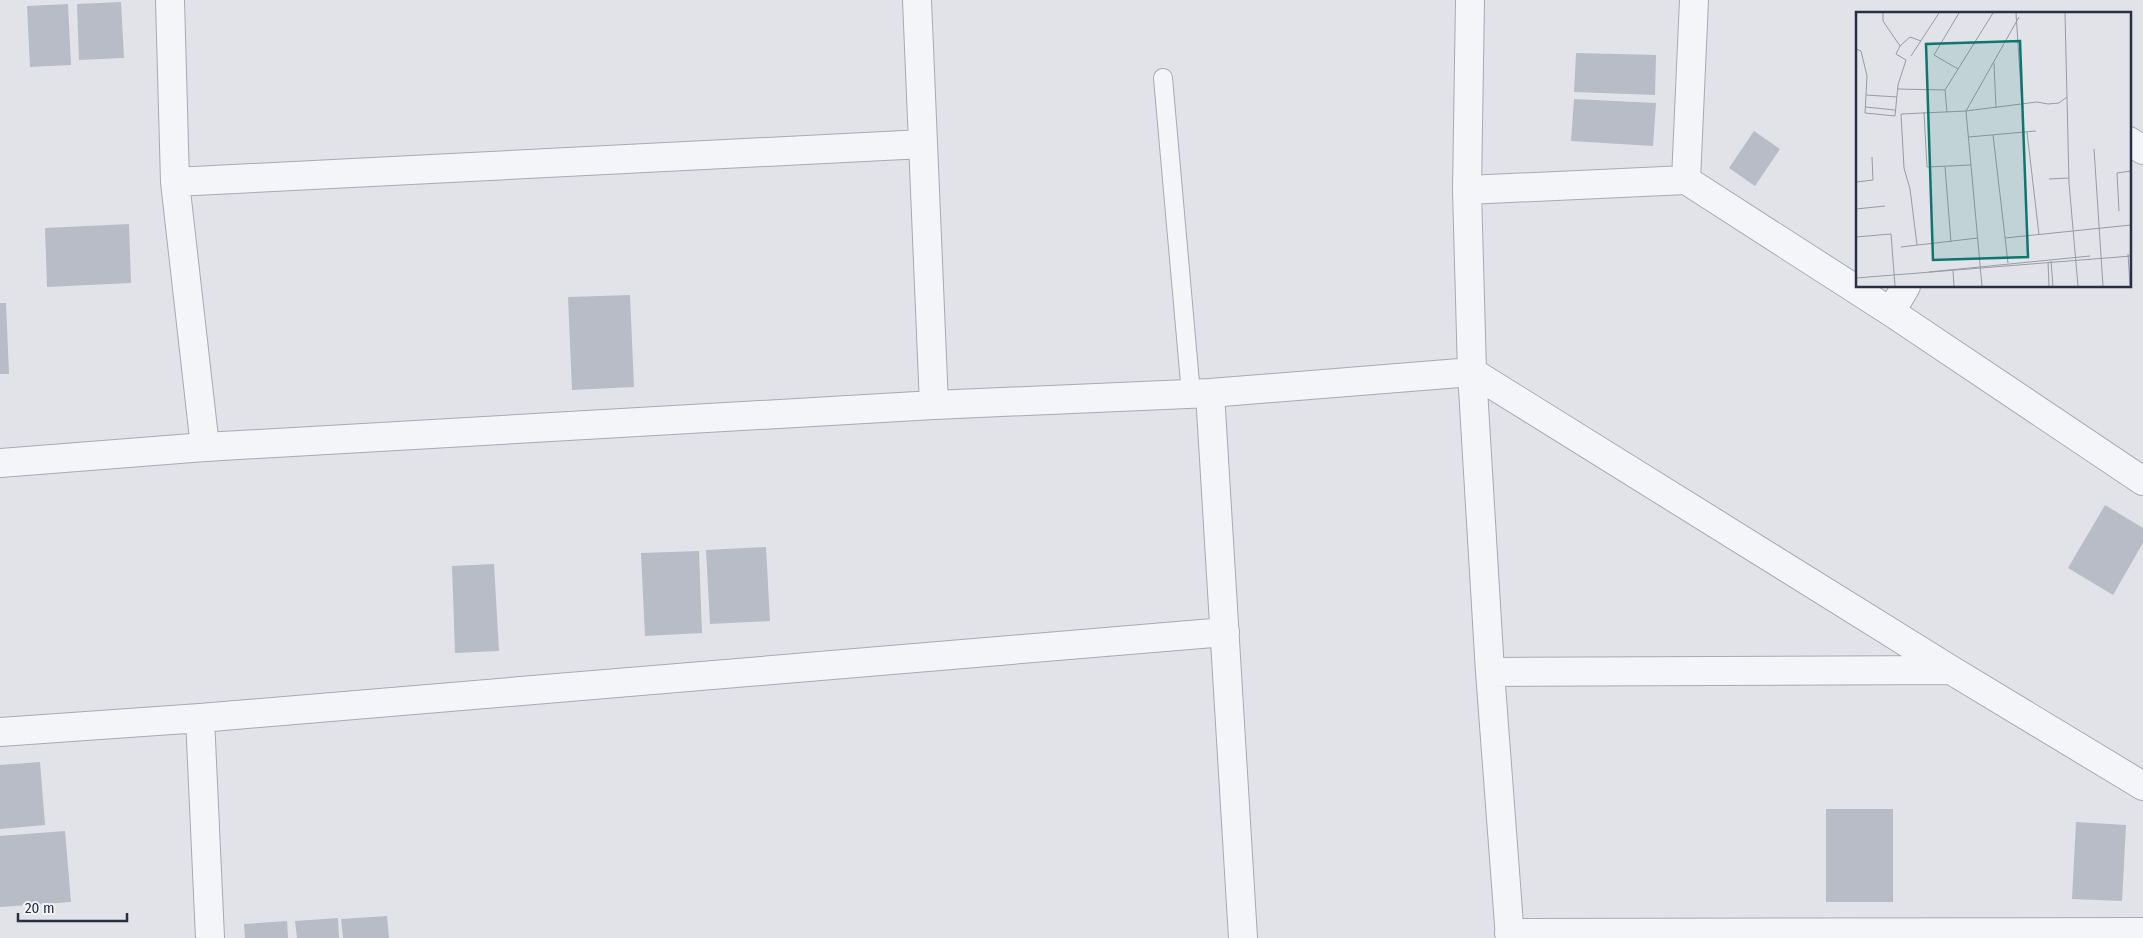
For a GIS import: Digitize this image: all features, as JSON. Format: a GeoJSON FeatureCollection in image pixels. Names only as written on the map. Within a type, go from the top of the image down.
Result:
{"type":"FeatureCollection","features":[{"type":"Feature","properties":{"kind":"street"},"geometry":{"type":"LineString","coordinates":[[170,0],[175,182],[205,447]]}},
{"type":"Feature","properties":{"kind":"street"},"geometry":{"type":"LineString","coordinates":[[917,0],[934,405]]}},
{"type":"Feature","properties":{"kind":"street"},"geometry":{"type":"LineString","coordinates":[[1470,0],[1467,190],[1472,372],[1490,672],[1510,935],[2143,932]]}},
{"type":"Feature","properties":{"kind":"street"},"geometry":{"type":"LineString","coordinates":[[1686,180],[1694,0]]}},
{"type":"Feature","properties":{"kind":"street"},"geometry":{"type":"LineString","coordinates":[[2130,142],[2143,150]]}},
{"type":"Feature","properties":{"kind":"street"},"geometry":{"type":"LineString","coordinates":[[175,182],[923,144]]}},
{"type":"Feature","properties":{"kind":"street"},"geometry":{"type":"LineString","coordinates":[[1467,190],[1686,180],[1890,312],[2143,481]]}},
{"type":"Feature","properties":{"kind":"street"},"geometry":{"type":"LineString","coordinates":[[1890,312],[1905,288]]}},
{"type":"Feature","properties":{"kind":"street"},"geometry":{"type":"LineString","coordinates":[[0,463],[205,447],[934,405],[1200,394],[1472,372],[1950,670],[2143,786]]}},
{"type":"Feature","properties":{"kind":"street"},"geometry":{"type":"LineString","coordinates":[[1200,394],[1225,632],[1243,938]]}},
{"type":"Feature","properties":{"kind":"street"},"geometry":{"type":"LineString","coordinates":[[0,732],[200,718],[1225,632]]}},
{"type":"Feature","properties":{"kind":"street"},"geometry":{"type":"LineString","coordinates":[[1490,672],[1950,670]]}},
{"type":"Feature","properties":{"kind":"street"},"geometry":{"type":"LineString","coordinates":[[200,718],[210,938]]}},
{"type":"Feature","properties":{"kind":"lane"},"geometry":{"type":"LineString","coordinates":[[1163,78],[1200,394]]}},
{"type":"Feature","properties":{"kind":"building"},"geometry":{"type":"Polygon","coordinates":[[[121,2],[124,58],[79,60],[77,4],[121,2]]]}},
{"type":"Feature","properties":{"kind":"building"},"geometry":{"type":"Polygon","coordinates":[[[68,4],[71,65],[30,67],[27,6],[68,4]]]}},
{"type":"Feature","properties":{"kind":"building"},"geometry":{"type":"Polygon","coordinates":[[[1576,53],[1656,55],[1655,95],[1574,92],[1576,53]]]}},
{"type":"Feature","properties":{"kind":"building"},"geometry":{"type":"Polygon","coordinates":[[[1574,99],[1656,103],[1653,146],[1571,141],[1574,99]]]}},
{"type":"Feature","properties":{"kind":"building"},"geometry":{"type":"Polygon","coordinates":[[[1754,131],[1780,149],[1755,186],[1729,168],[1754,131]]]}},
{"type":"Feature","properties":{"kind":"building"},"geometry":{"type":"Polygon","coordinates":[[[129,224],[131,283],[47,287],[45,228],[129,224]]]}},
{"type":"Feature","properties":{"kind":"building"},"geometry":{"type":"Polygon","coordinates":[[[630,295],[634,387],[572,390],[568,297],[630,295]]]}},
{"type":"Feature","properties":{"kind":"building"},"geometry":{"type":"Polygon","coordinates":[[[0,303],[6,303],[9,374],[0,374],[0,303]]]}},
{"type":"Feature","properties":{"kind":"building"},"geometry":{"type":"Polygon","coordinates":[[[2105,505],[2143,528],[2143,543],[2113,595],[2068,568],[2105,505]]]}},
{"type":"Feature","properties":{"kind":"building"},"geometry":{"type":"Polygon","coordinates":[[[766,547],[770,621],[710,624],[706,550],[766,547]]]}},
{"type":"Feature","properties":{"kind":"building"},"geometry":{"type":"Polygon","coordinates":[[[699,551],[702,633],[645,636],[641,553],[699,551]]]}},
{"type":"Feature","properties":{"kind":"building"},"geometry":{"type":"Polygon","coordinates":[[[494,564],[499,651],[455,653],[452,566],[494,564]]]}},
{"type":"Feature","properties":{"kind":"building"},"geometry":{"type":"Polygon","coordinates":[[[40,762],[45,825],[0,829],[0,765],[40,762]]]}},
{"type":"Feature","properties":{"kind":"building"},"geometry":{"type":"Polygon","coordinates":[[[1826,809],[1893,809],[1893,902],[1826,902],[1826,809]]]}},
{"type":"Feature","properties":{"kind":"building"},"geometry":{"type":"Polygon","coordinates":[[[2076,822],[2126,825],[2122,901],[2072,899],[2076,822]]]}},
{"type":"Feature","properties":{"kind":"building"},"geometry":{"type":"Polygon","coordinates":[[[65,831],[71,902],[0,907],[0,836],[65,831]]]}},
{"type":"Feature","properties":{"kind":"building"},"geometry":{"type":"Polygon","coordinates":[[[387,916],[389,938],[343,938],[341,919],[387,916]]]}},
{"type":"Feature","properties":{"kind":"building"},"geometry":{"type":"Polygon","coordinates":[[[338,918],[339,938],[297,938],[295,921],[338,918]]]}},
{"type":"Feature","properties":{"kind":"building"},"geometry":{"type":"Polygon","coordinates":[[[287,921],[288,938],[245,938],[244,924],[287,921]]]}}]}
